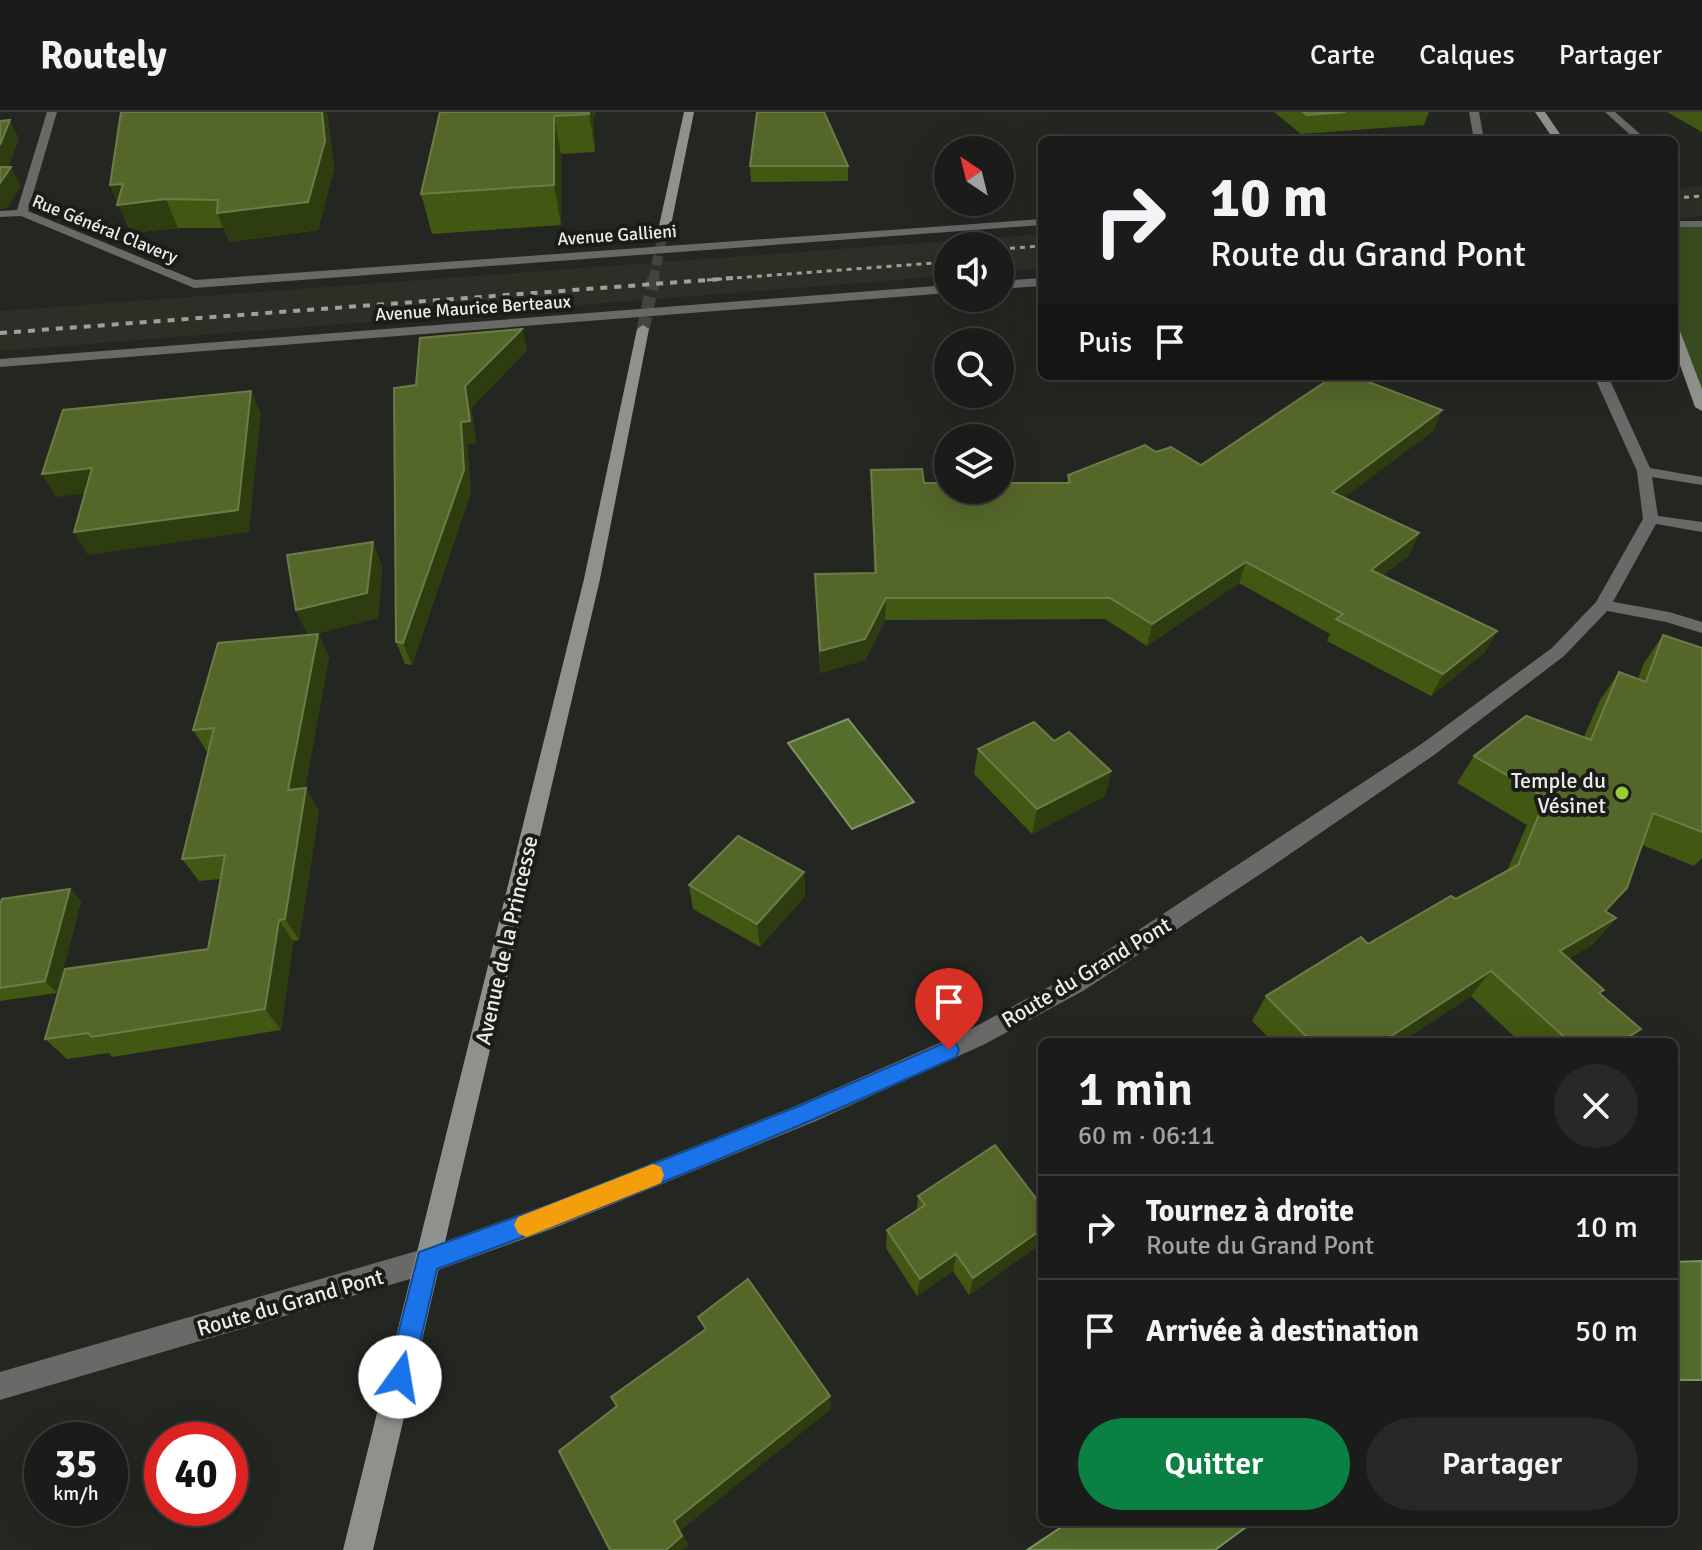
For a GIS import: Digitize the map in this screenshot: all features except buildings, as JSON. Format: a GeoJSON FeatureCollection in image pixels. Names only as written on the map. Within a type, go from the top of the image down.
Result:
{"type":"FeatureCollection","features":[{"type":"Feature","properties":{"kind":"street"},"geometry":{"type":"LineString","coordinates":[[22,213],[52,112]]}},
{"type":"Feature","properties":{"kind":"street"},"geometry":{"type":"LineString","coordinates":[[663,235],[689,112]]}},
{"type":"Feature","properties":{"kind":"street"},"geometry":{"type":"LineString","coordinates":[[1474,112],[1478,136]]}},
{"type":"Feature","properties":{"kind":"street"},"geometry":{"type":"LineString","coordinates":[[1540,112],[1556,136]]}},
{"type":"Feature","properties":{"kind":"street"},"geometry":{"type":"LineString","coordinates":[[1610,112],[1637,136]]}},
{"type":"Feature","properties":{"kind":"street","name":"Rue Général Clavery"},"geometry":{"type":"LineString","coordinates":[[0,214],[22,213],[194,284]]}},
{"type":"Feature","properties":{"kind":"street","name":"Avenue Gallieni"},"geometry":{"type":"LineString","coordinates":[[194,284],[1038,222]]}},
{"type":"Feature","properties":{"kind":"street"},"geometry":{"type":"LineString","coordinates":[[1678,224],[1702,224]]}},
{"type":"Feature","properties":{"kind":"street"},"geometry":{"type":"LineString","coordinates":[[1014,284],[1038,282]]}},
{"type":"Feature","properties":{"kind":"street","name":"Avenue Maurice Berteaux"},"geometry":{"type":"LineString","coordinates":[[0,363],[934,290]]}},
{"type":"Feature","properties":{"kind":"street","name":"Avenue de la Princesse"},"geometry":{"type":"LineString","coordinates":[[358,1550],[592,579],[643,329]]}},
{"type":"Feature","properties":{"kind":"street"},"geometry":{"type":"LineString","coordinates":[[1678,342],[1702,407]]}},
{"type":"Feature","properties":{"kind":"street"},"geometry":{"type":"LineString","coordinates":[[1603,380],[1644,471],[1651,519],[1702,527]]}},
{"type":"Feature","properties":{"kind":"street"},"geometry":{"type":"LineString","coordinates":[[1644,471],[1702,481]]}},
{"type":"Feature","properties":{"kind":"street","name":"Route du Grand Pont"},"geometry":{"type":"LineString","coordinates":[[0,1386],[427,1261],[552,1216],[807,1113],[977,1037],[1075,984],[1264,861],[1427,750],[1558,652],[1603,605],[1651,519]]}},
{"type":"Feature","properties":{"kind":"street"},"geometry":{"type":"LineString","coordinates":[[1603,605],[1669,617],[1702,628]]}},
{"type":"Feature","properties":{"kind":"shaded area"},"geometry":{"type":"Polygon","coordinates":[[[1702,186],[1702,216],[1678,219],[1678,188],[1702,186]]]}},
{"type":"Feature","properties":{"kind":"shaded area"},"geometry":{"type":"Polygon","coordinates":[[[1678,224],[1702,224],[1702,407],[1678,342],[1678,224]]]}},
{"type":"Feature","properties":{"kind":"shaded area"},"geometry":{"type":"Polygon","coordinates":[[[1038,234],[1038,269],[1014,271],[1014,236],[1038,234]]]}},
{"type":"Feature","properties":{"kind":"shaded area"},"geometry":{"type":"Polygon","coordinates":[[[934,242],[934,277],[0,351],[0,311],[934,242]]]}},
{"type":"Feature","properties":{"kind":"shaded area"},"geometry":{"type":"Polygon","coordinates":[[[848,719],[914,802],[852,829],[788,743],[848,719]]]}},
{"type":"Feature","properties":{"kind":"shaded area"},"geometry":{"type":"Polygon","coordinates":[[[1702,1261],[1702,1380],[1678,1380],[1678,1262],[1702,1261]]]}},
{"type":"Feature","properties":{"kind":"shaded area"},"geometry":{"type":"Polygon","coordinates":[[[1063,1526],[1248,1526],[1215,1550],[1027,1550],[1063,1526]]]}},
{"type":"Feature","properties":{"kind":"tunnel"},"geometry":{"type":"LineString","coordinates":[[653,280],[663,235]]}},
{"type":"Feature","properties":{"kind":"tunnel"},"geometry":{"type":"LineString","coordinates":[[643,329],[654,278]]}},
{"type":"Feature","properties":{"kind":"railway"},"geometry":{"type":"LineString","coordinates":[[1678,198],[1702,196]]}},
{"type":"Feature","properties":{"kind":"railway"},"geometry":{"type":"LineString","coordinates":[[1014,248],[1038,246]]}},
{"type":"Feature","properties":{"kind":"railway"},"geometry":{"type":"LineString","coordinates":[[707,280],[934,263]]}},
{"type":"Feature","properties":{"kind":"railway"},"geometry":{"type":"LineString","coordinates":[[0,333],[734,278]]}},
{"type":"Feature","properties":{"kind":"slow traffic"},"geometry":{"type":"LineString","coordinates":[[526,1225],[653,1175]]}},
{"type":"Feature","properties":{"kind":"place","name":"Temple du Vésinet"},"geometry":{"type":"Point","coordinates":[1622,793]}},
{"type":"Feature","properties":{"kind":"route"},"geometry":{"type":"LineString","coordinates":[[400,1377],[427,1261],[552,1216],[807,1113],[949,1050]]}}]}
